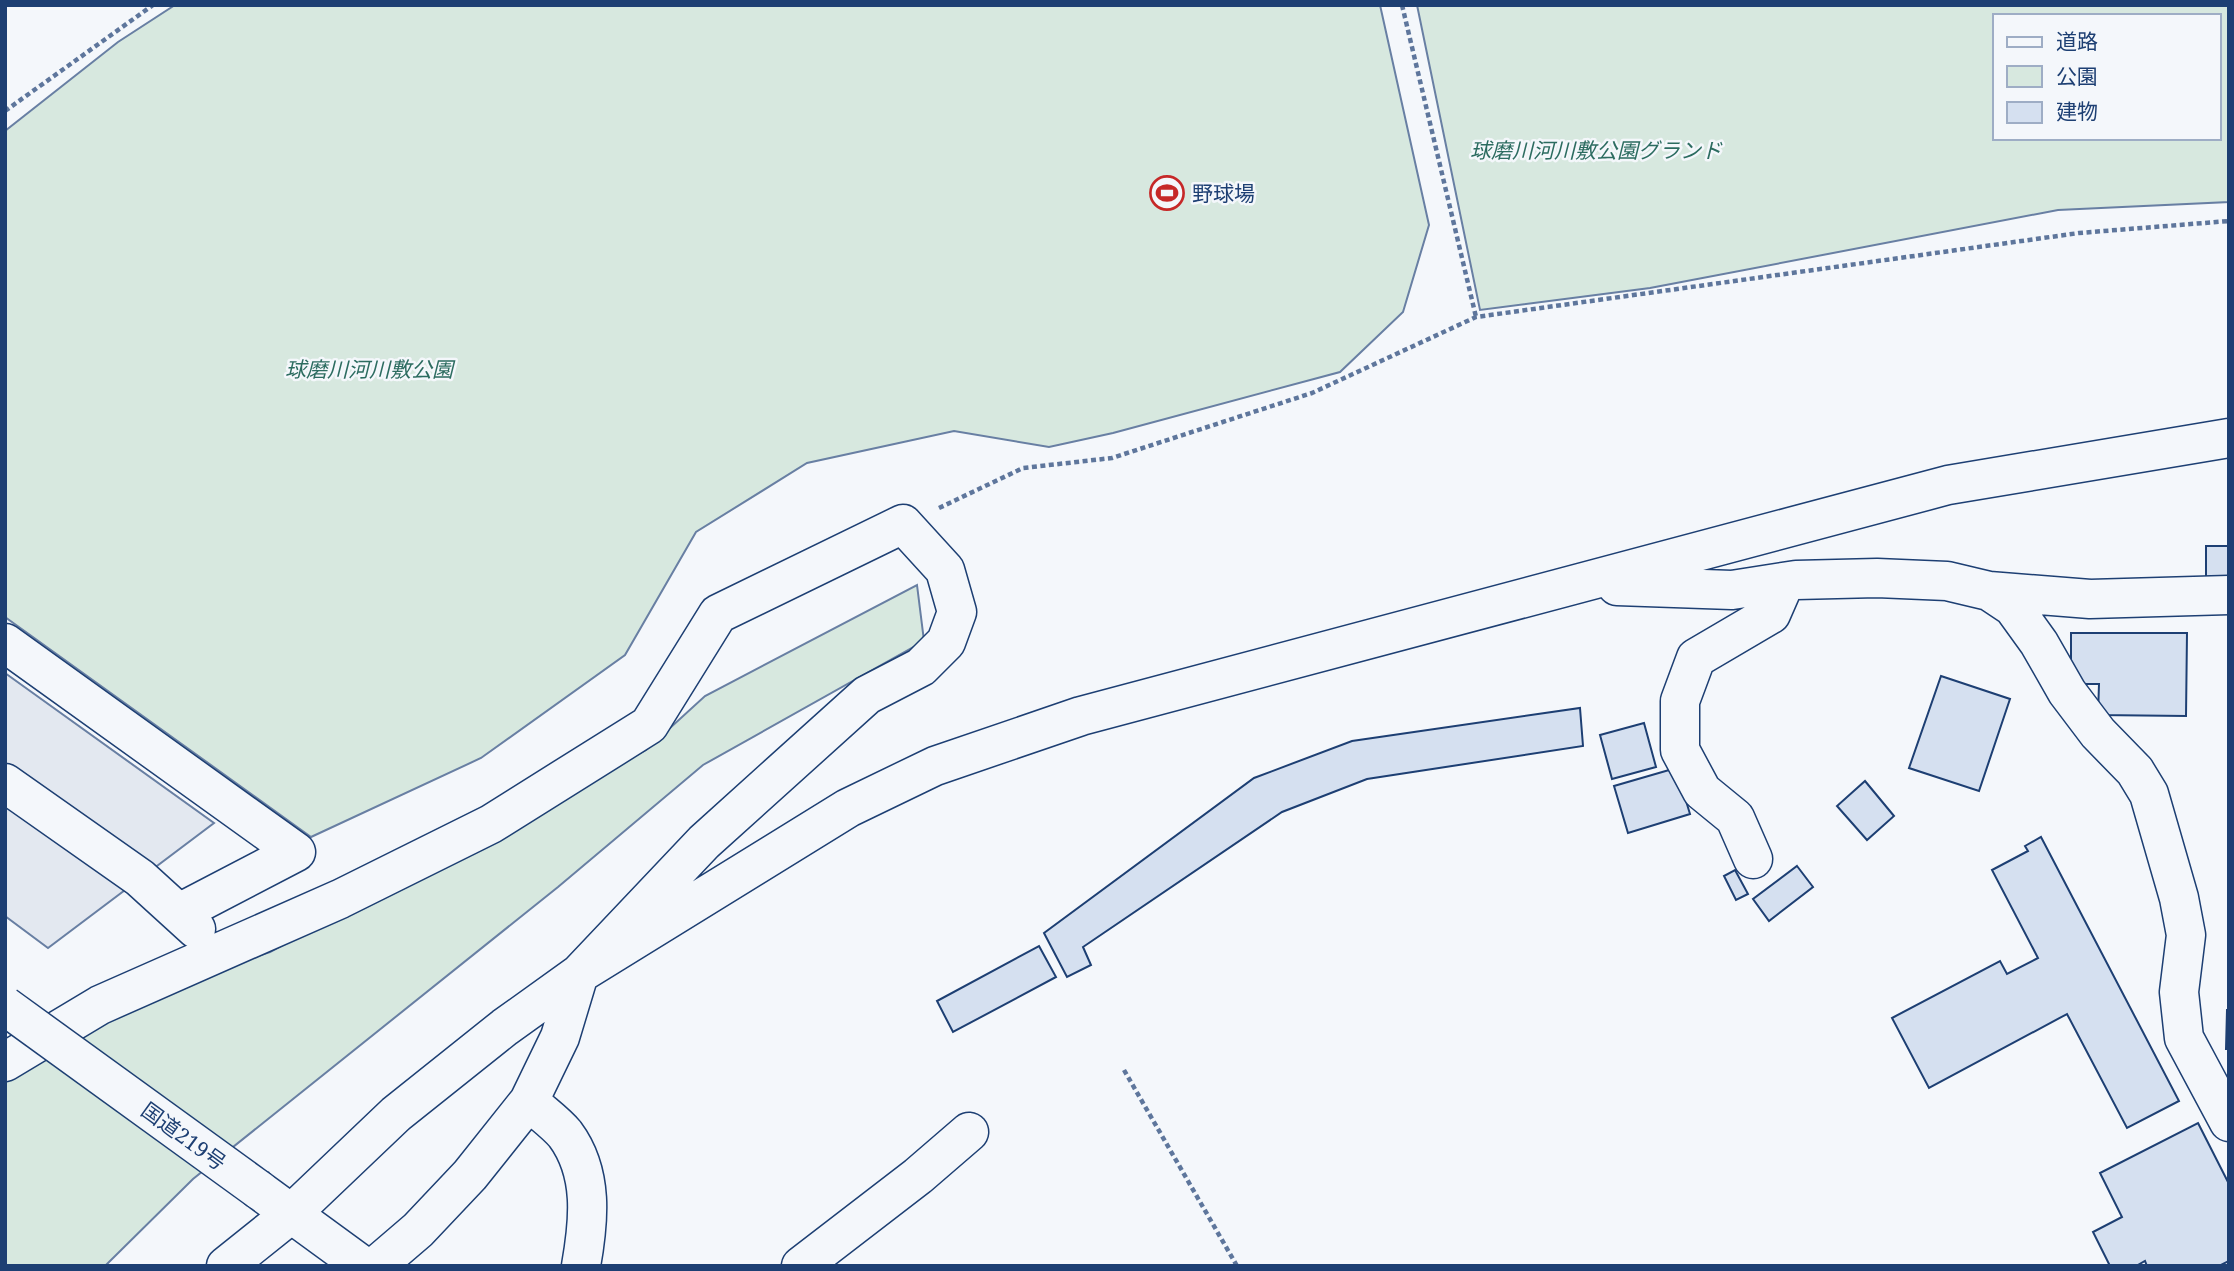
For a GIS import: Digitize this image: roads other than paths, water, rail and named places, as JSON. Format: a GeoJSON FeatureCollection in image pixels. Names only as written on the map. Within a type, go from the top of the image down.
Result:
{"type":"FeatureCollection","features":[{"type":"Feature","properties":{"kind":"main road"},"geometry":{"type":"LineString","coordinates":[[226,1266],[291,1214],[396,1114],[505,1027],[579,974],[848,808],[935,765],[1081,716],[1948,485],[2229,438]]}},
{"type":"Feature","properties":{"kind":"main road"},"geometry":{"type":"LineString","coordinates":[[5,1062],[100,1005],[340,899],[491,824],[649,726],[718,614],[903,524],[945,570],[957,612],[946,642],[922,667],[867,695],[725,823],[579,974],[561,1037],[529,1101],[470,1175],[418,1230],[361,1262]]}},
{"type":"Feature","properties":{"kind":"main road"},"geometry":{"type":"LineString","coordinates":[[1582,583],[1732,590],[1785,582],[1891,579],[1947,582],[1989,591],[2090,599],[2229,595]]}},
{"type":"Feature","properties":{"kind":"main road"},"geometry":{"type":"LineString","coordinates":[[1753,859],[1735,818],[1702,791],[1680,750],[1680,701],[1696,658],[1771,614],[1785,582]]}},
{"type":"Feature","properties":{"kind":"main road"},"geometry":{"type":"LineString","coordinates":[[1989,591],[2013,607],[2039,643],[2067,692],[2098,733],[2135,771],[2149,794],[2179,898],[2186,936],[2179,992],[2184,1038],[2229,1122]]}},
{"type":"Feature","properties":{"kind":"main road"},"geometry":{"type":"LineString","coordinates":[[5,643],[296,852],[179,913]]}},
{"type":"Feature","properties":{"kind":"main road"},"geometry":{"type":"LineString","coordinates":[[5,783],[140,878],[221,951]]}},
{"type":"Feature","properties":{"kind":"main road","name":"国道219号"},"geometry":{"type":"LineString","coordinates":[[5,1006],[361,1262]]}},
{"type":"Feature","properties":{"kind":"main road"},"geometry":{"type":"LineString","coordinates":[[529,1101],[565,1135],[584,1173],[589,1222],[581,1266]]}},
{"type":"Feature","properties":{"kind":"main road"},"geometry":{"type":"LineString","coordinates":[[802,1266],[918,1176],[969,1132]]}},
{"type":"Feature","properties":{"kind":"place","name":"野球場"},"geometry":{"type":"Point","coordinates":[1167,193]}},
{"type":"Feature","properties":{"kind":"park label","name":"球磨川河川敷公園グランド"},"geometry":{"type":"Point","coordinates":[1596,150]}},
{"type":"Feature","properties":{"kind":"park label","name":"球磨川河川敷公園"},"geometry":{"type":"Point","coordinates":[369,369]}}]}
